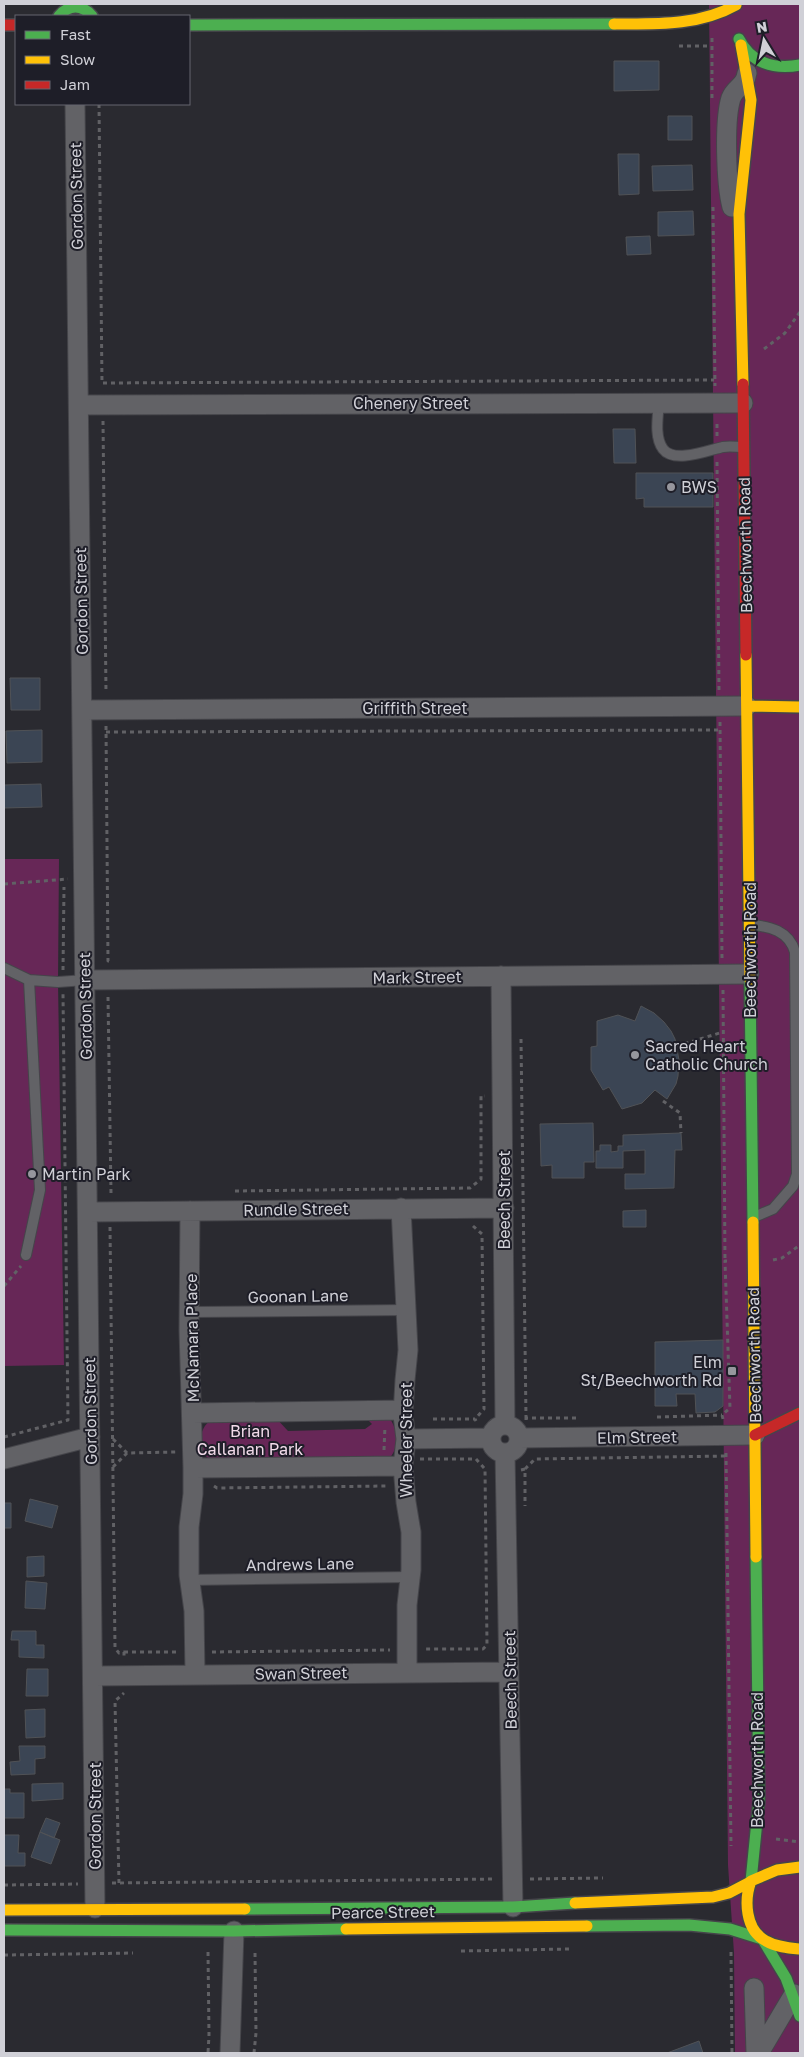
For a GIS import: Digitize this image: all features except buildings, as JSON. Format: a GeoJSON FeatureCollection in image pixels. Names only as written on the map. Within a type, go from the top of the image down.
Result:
{"type":"FeatureCollection","features":[{"type":"Feature","properties":{"kind":"main road"},"geometry":{"type":"LineString","coordinates":[[735,17],[736,4]]}},
{"type":"Feature","properties":{"kind":"main road"},"geometry":{"type":"LineString","coordinates":[[670,24],[722,13],[736,4]]}},
{"type":"Feature","properties":{"kind":"main road"},"geometry":{"type":"LineString","coordinates":[[60,15],[64,10],[75,5],[86,9],[91,15]]}},
{"type":"Feature","properties":{"kind":"main road"},"geometry":{"type":"LineString","coordinates":[[190,25],[670,24],[710,32]]}},
{"type":"Feature","properties":{"kind":"main road","name":"Beechworth Road"},"geometry":{"type":"LineString","coordinates":[[736,30],[747,73]]}},
{"type":"Feature","properties":{"kind":"main road"},"geometry":{"type":"LineString","coordinates":[[725,36],[740,43],[750,55],[769,65],[785,68],[800,65]]}},
{"type":"Feature","properties":{"kind":"main road","name":"Beechworth Road"},"geometry":{"type":"LineString","coordinates":[[739,229],[742,293],[759,1800],[757,1833],[747,1898],[748,1914],[762,1939]]}},
{"type":"Feature","properties":{"kind":"main road"},"geometry":{"type":"LineString","coordinates":[[747,706],[800,707]]}},
{"type":"Feature","properties":{"kind":"main road"},"geometry":{"type":"LineString","coordinates":[[755,1435],[800,1413]]}},
{"type":"Feature","properties":{"kind":"main road","name":"Pearce Street"},"geometry":{"type":"LineString","coordinates":[[4,1910],[513,1907],[647,1898],[713,1897],[729,1893],[750,1881],[783,1868],[800,1868]]}},
{"type":"Feature","properties":{"kind":"main road"},"geometry":{"type":"LineString","coordinates":[[513,1907],[514,1926]]}},
{"type":"Feature","properties":{"kind":"main road"},"geometry":{"type":"LineString","coordinates":[[95,1908],[95,1929]]}},
{"type":"Feature","properties":{"kind":"main road"},"geometry":{"type":"LineString","coordinates":[[233,1909],[234,1931]]}},
{"type":"Feature","properties":{"kind":"main road","name":"Pearce Street"},"geometry":{"type":"LineString","coordinates":[[4,1930],[234,1931],[514,1926],[701,1926],[739,1931],[800,1949]]}},
{"type":"Feature","properties":{"kind":"main road"},"geometry":{"type":"LineString","coordinates":[[762,1939],[794,1994],[800,2016]]}},
{"type":"Feature","properties":{"kind":"street","name":"Beechworth Road"},"geometry":{"type":"LineString","coordinates":[[739,229],[729,195],[728,118],[732,95],[745,82],[747,73]]}},
{"type":"Feature","properties":{"kind":"street","name":"Gordon Street"},"geometry":{"type":"LineString","coordinates":[[75,105],[94,1676],[95,1908]]}},
{"type":"Feature","properties":{"kind":"street","name":"Chenery Street"},"geometry":{"type":"LineString","coordinates":[[79,405],[743,403]]}},
{"type":"Feature","properties":{"kind":"street","name":"Griffith Street"},"geometry":{"type":"LineString","coordinates":[[82,710],[747,706]]}},
{"type":"Feature","properties":{"kind":"street","name":"Mark Street"},"geometry":{"type":"LineString","coordinates":[[85,980],[749,974]]}},
{"type":"Feature","properties":{"kind":"street","name":"Beech Street"},"geometry":{"type":"LineString","coordinates":[[501,976],[504,1425]]}},
{"type":"Feature","properties":{"kind":"street","name":"Wheeler Street"},"geometry":{"type":"LineString","coordinates":[[401,1208],[408,1310],[408,1356],[397,1413],[406,1439],[397,1464],[411,1532],[411,1577],[407,1605],[407,1671]]}},
{"type":"Feature","properties":{"kind":"street","name":"Rundle Street"},"geometry":{"type":"LineString","coordinates":[[88,1212],[504,1208]]}},
{"type":"Feature","properties":{"kind":"street","name":"McNamara Place"},"geometry":{"type":"LineString","coordinates":[[190,1211],[189,1312],[193,1466],[189,1527],[189,1580],[194,1611],[195,1674]]}},
{"type":"Feature","properties":{"kind":"street"},"geometry":{"type":"LineString","coordinates":[[193,1413],[397,1413]]}},
{"type":"Feature","properties":{"kind":"street"},"geometry":{"type":"LineString","coordinates":[[406,1439],[485,1438],[494,1429],[504,1425],[514,1428],[519,1438],[516,1448],[505,1453],[494,1449],[485,1438]]}},
{"type":"Feature","properties":{"kind":"street","name":"Elm Street"},"geometry":{"type":"LineString","coordinates":[[519,1438],[755,1435]]}},
{"type":"Feature","properties":{"kind":"street"},"geometry":{"type":"LineString","coordinates":[[4,1460],[90,1437]]}},
{"type":"Feature","properties":{"kind":"street","name":"Beech Street"},"geometry":{"type":"LineString","coordinates":[[505,1453],[513,1907]]}},
{"type":"Feature","properties":{"kind":"street"},"geometry":{"type":"LineString","coordinates":[[193,1466],[397,1464]]}},
{"type":"Feature","properties":{"kind":"street","name":"Swan Street"},"geometry":{"type":"LineString","coordinates":[[94,1676],[407,1671],[509,1672]]}},
{"type":"Feature","properties":{"kind":"street"},"geometry":{"type":"LineString","coordinates":[[230,2053],[234,1931]]}},
{"type":"Feature","properties":{"kind":"street"},"geometry":{"type":"LineString","coordinates":[[754,1988],[757,2053]]}},
{"type":"Feature","properties":{"kind":"street"},"geometry":{"type":"LineString","coordinates":[[757,2053],[794,1994]]}},
{"type":"Feature","properties":{"kind":"lane"},"geometry":{"type":"LineString","coordinates":[[659,402],[659,440],[662,448],[667,453],[684,455],[706,453],[724,447],[743,447]]}},
{"type":"Feature","properties":{"kind":"lane"},"geometry":{"type":"LineString","coordinates":[[750,925],[766,926],[781,933],[792,942],[795,952],[797,1174],[794,1186],[773,1209],[753,1217]]}},
{"type":"Feature","properties":{"kind":"lane"},"geometry":{"type":"LineString","coordinates":[[4,968],[29,980],[63,982],[85,980]]}},
{"type":"Feature","properties":{"kind":"lane"},"geometry":{"type":"LineString","coordinates":[[26,1255],[40,1190],[29,980]]}},
{"type":"Feature","properties":{"kind":"lane","name":"Goonan Lane"},"geometry":{"type":"LineString","coordinates":[[189,1312],[408,1310]]}},
{"type":"Feature","properties":{"kind":"lane","name":"Andrews Lane"},"geometry":{"type":"LineString","coordinates":[[189,1580],[411,1577]]}},
{"type":"Feature","properties":{"kind":"path"},"geometry":{"type":"LineString","coordinates":[[710,32],[712,42],[712,105]]}},
{"type":"Feature","properties":{"kind":"path"},"geometry":{"type":"LineString","coordinates":[[99,105],[115,1648],[119,1652],[483,1649],[487,1645],[485,1469],[476,1459]]}},
{"type":"Feature","properties":{"kind":"path"},"geometry":{"type":"LineString","coordinates":[[713,205],[725,1262]]}},
{"type":"Feature","properties":{"kind":"path"},"geometry":{"type":"LineString","coordinates":[[102,383],[714,380]]}},
{"type":"Feature","properties":{"kind":"path"},"geometry":{"type":"LineString","coordinates":[[106,732],[720,730]]}},
{"type":"Feature","properties":{"kind":"path"},"geometry":{"type":"LineString","coordinates":[[4,884],[84,878]]}},
{"type":"Feature","properties":{"kind":"path"},"geometry":{"type":"LineString","coordinates":[[4,1437],[68,1420],[63,982],[64,879]]}},
{"type":"Feature","properties":{"kind":"path"},"geometry":{"type":"LineString","coordinates":[[712,955],[722,955]]}},
{"type":"Feature","properties":{"kind":"path"},"geometry":{"type":"LineString","coordinates":[[108,961],[118,961]]}},
{"type":"Feature","properties":{"kind":"path"},"geometry":{"type":"LineString","coordinates":[[677,1046],[723,1032]]}},
{"type":"Feature","properties":{"kind":"path"},"geometry":{"type":"LineString","coordinates":[[521,1036],[526,1418]]}},
{"type":"Feature","properties":{"kind":"path"},"geometry":{"type":"LineString","coordinates":[[230,1191],[470,1188],[481,1179],[481,1096],[503,1096]]}},
{"type":"Feature","properties":{"kind":"path"},"geometry":{"type":"LineString","coordinates":[[663,1101],[680,1113],[681,1133]]}},
{"type":"Feature","properties":{"kind":"path"},"geometry":{"type":"LineString","coordinates":[[111,1193],[121,1193]]}},
{"type":"Feature","properties":{"kind":"path"},"geometry":{"type":"LineString","coordinates":[[112,1439],[127,1453],[193,1466],[217,1488],[387,1487],[397,1464],[397,1413],[475,1418],[484,1410],[482,1234],[470,1224]]}},
{"type":"Feature","properties":{"kind":"path"},"geometry":{"type":"LineString","coordinates":[[4,1286],[20,1269],[26,1255]]}},
{"type":"Feature","properties":{"kind":"path"},"geometry":{"type":"LineString","coordinates":[[475,1418],[481,1426],[485,1438],[476,1459]]}},
{"type":"Feature","properties":{"kind":"path"},"geometry":{"type":"LineString","coordinates":[[113,1467],[127,1453]]}},
{"type":"Feature","properties":{"kind":"path"},"geometry":{"type":"LineString","coordinates":[[525,1469],[535,1459],[726,1456]]}},
{"type":"Feature","properties":{"kind":"path"},"geometry":{"type":"LineString","coordinates":[[397,1464],[476,1459]]}},
{"type":"Feature","properties":{"kind":"path"},"geometry":{"type":"LineString","coordinates":[[119,1883],[115,1701],[124,1693],[124,1652]]}},
{"type":"Feature","properties":{"kind":"path"},"geometry":{"type":"LineString","coordinates":[[4,1884],[608,1878]]}},
{"type":"Feature","properties":{"kind":"path"},"geometry":{"type":"LineString","coordinates":[[454,1951],[572,1950]]}},
{"type":"Feature","properties":{"kind":"path"},"geometry":{"type":"LineString","coordinates":[[198,1953],[208,1952],[208,2053]]}},
{"type":"Feature","properties":{"kind":"path"},"geometry":{"type":"LineString","coordinates":[[4,1955],[140,1953]]}},
{"type":"Feature","properties":{"kind":"path"},"geometry":{"type":"LineString","coordinates":[[254,2053],[256,2033],[255,1953],[265,1953]]}},
{"type":"Feature","properties":{"kind":"green space"},"geometry":{"type":"Polygon","coordinates":[[[709,4],[800,4],[800,2053],[735,2053],[734,1953],[728,1865],[709,4]]]}},
{"type":"Feature","properties":{"kind":"green space","name":"Martin Park"},"geometry":{"type":"Polygon","coordinates":[[[4,859],[59,859],[58,982],[64,1365],[4,1366],[4,859]]]}},
{"type":"Feature","properties":{"kind":"green space","name":"Brian Callanan Park"},"geometry":{"type":"Polygon","coordinates":[[[364,1416],[390,1419],[393,1423],[396,1445],[388,1459],[209,1459],[202,1450],[202,1433],[207,1423],[212,1420],[275,1417],[288,1431],[365,1429],[372,1424],[364,1416]]]}},
{"type":"Feature","properties":{"kind":"traffic: fast"},"geometry":{"type":"LineString","coordinates":[[60,15],[67,9],[76,7],[84,9],[91,15]]}},
{"type":"Feature","properties":{"kind":"traffic: fast"},"geometry":{"type":"LineString","coordinates":[[190,25],[614,24]]}},
{"type":"Feature","properties":{"kind":"traffic: fast"},"geometry":{"type":"LineString","coordinates":[[739,39],[750,54],[764,63],[781,66],[800,65]]}},
{"type":"Feature","properties":{"kind":"traffic: fast"},"geometry":{"type":"LineString","coordinates":[[750,980],[753,1222]]}},
{"type":"Feature","properties":{"kind":"traffic: fast"},"geometry":{"type":"LineString","coordinates":[[751,1881],[759,1801],[756,1557]]}},
{"type":"Feature","properties":{"kind":"traffic: fast"},"geometry":{"type":"LineString","coordinates":[[245,1909],[513,1907],[575,1903]]}},
{"type":"Feature","properties":{"kind":"traffic: fast"},"geometry":{"type":"LineString","coordinates":[[587,1926],[689,1925],[730,1929],[762,1939]]}},
{"type":"Feature","properties":{"kind":"traffic: fast"},"geometry":{"type":"LineString","coordinates":[[4,1930],[234,1931],[346,1929]]}},
{"type":"Feature","properties":{"kind":"traffic: fast"},"geometry":{"type":"LineString","coordinates":[[763,1940],[786,1978],[800,2016]]}},
{"type":"Feature","properties":{"kind":"traffic: slow"},"geometry":{"type":"LineString","coordinates":[[614,24],[661,24],[692,20],[722,12],[736,5]]}},
{"type":"Feature","properties":{"kind":"traffic: slow"},"geometry":{"type":"LineString","coordinates":[[741,45],[751,100],[739,214],[743,384]]}},
{"type":"Feature","properties":{"kind":"traffic: slow"},"geometry":{"type":"LineString","coordinates":[[746,655],[750,980]]}},
{"type":"Feature","properties":{"kind":"traffic: slow"},"geometry":{"type":"LineString","coordinates":[[747,706],[800,707]]}},
{"type":"Feature","properties":{"kind":"traffic: slow"},"geometry":{"type":"LineString","coordinates":[[753,1222],[756,1557]]}},
{"type":"Feature","properties":{"kind":"traffic: slow"},"geometry":{"type":"LineString","coordinates":[[800,1867],[777,1870],[751,1881],[747,1897],[750,1922],[759,1936],[774,1945],[800,1949]]}},
{"type":"Feature","properties":{"kind":"traffic: slow"},"geometry":{"type":"LineString","coordinates":[[575,1903],[713,1897],[729,1893],[750,1882]]}},
{"type":"Feature","properties":{"kind":"traffic: slow"},"geometry":{"type":"LineString","coordinates":[[4,1910],[245,1909]]}},
{"type":"Feature","properties":{"kind":"traffic: slow"},"geometry":{"type":"LineString","coordinates":[[346,1929],[587,1926]]}},
{"type":"Feature","properties":{"kind":"traffic: jam"},"geometry":{"type":"LineString","coordinates":[[4,25],[15,25]]}},
{"type":"Feature","properties":{"kind":"traffic: jam"},"geometry":{"type":"LineString","coordinates":[[743,384],[746,655]]}},
{"type":"Feature","properties":{"kind":"traffic: jam"},"geometry":{"type":"LineString","coordinates":[[755,1435],[800,1413]]}},
{"type":"Feature","properties":{"kind":"place","name":"BWS"},"geometry":{"type":"Point","coordinates":[671,487]}},
{"type":"Feature","properties":{"kind":"place","name":"Sacred Heart Catholic Church"},"geometry":{"type":"Point","coordinates":[635,1055]}},
{"type":"Feature","properties":{"kind":"place","name":"Martin Park"},"geometry":{"type":"Point","coordinates":[32,1174]}},
{"type":"Feature","properties":{"kind":"place","name":"Elm St/Beechworth Rd"},"geometry":{"type":"Point","coordinates":[732,1371]}}]}
